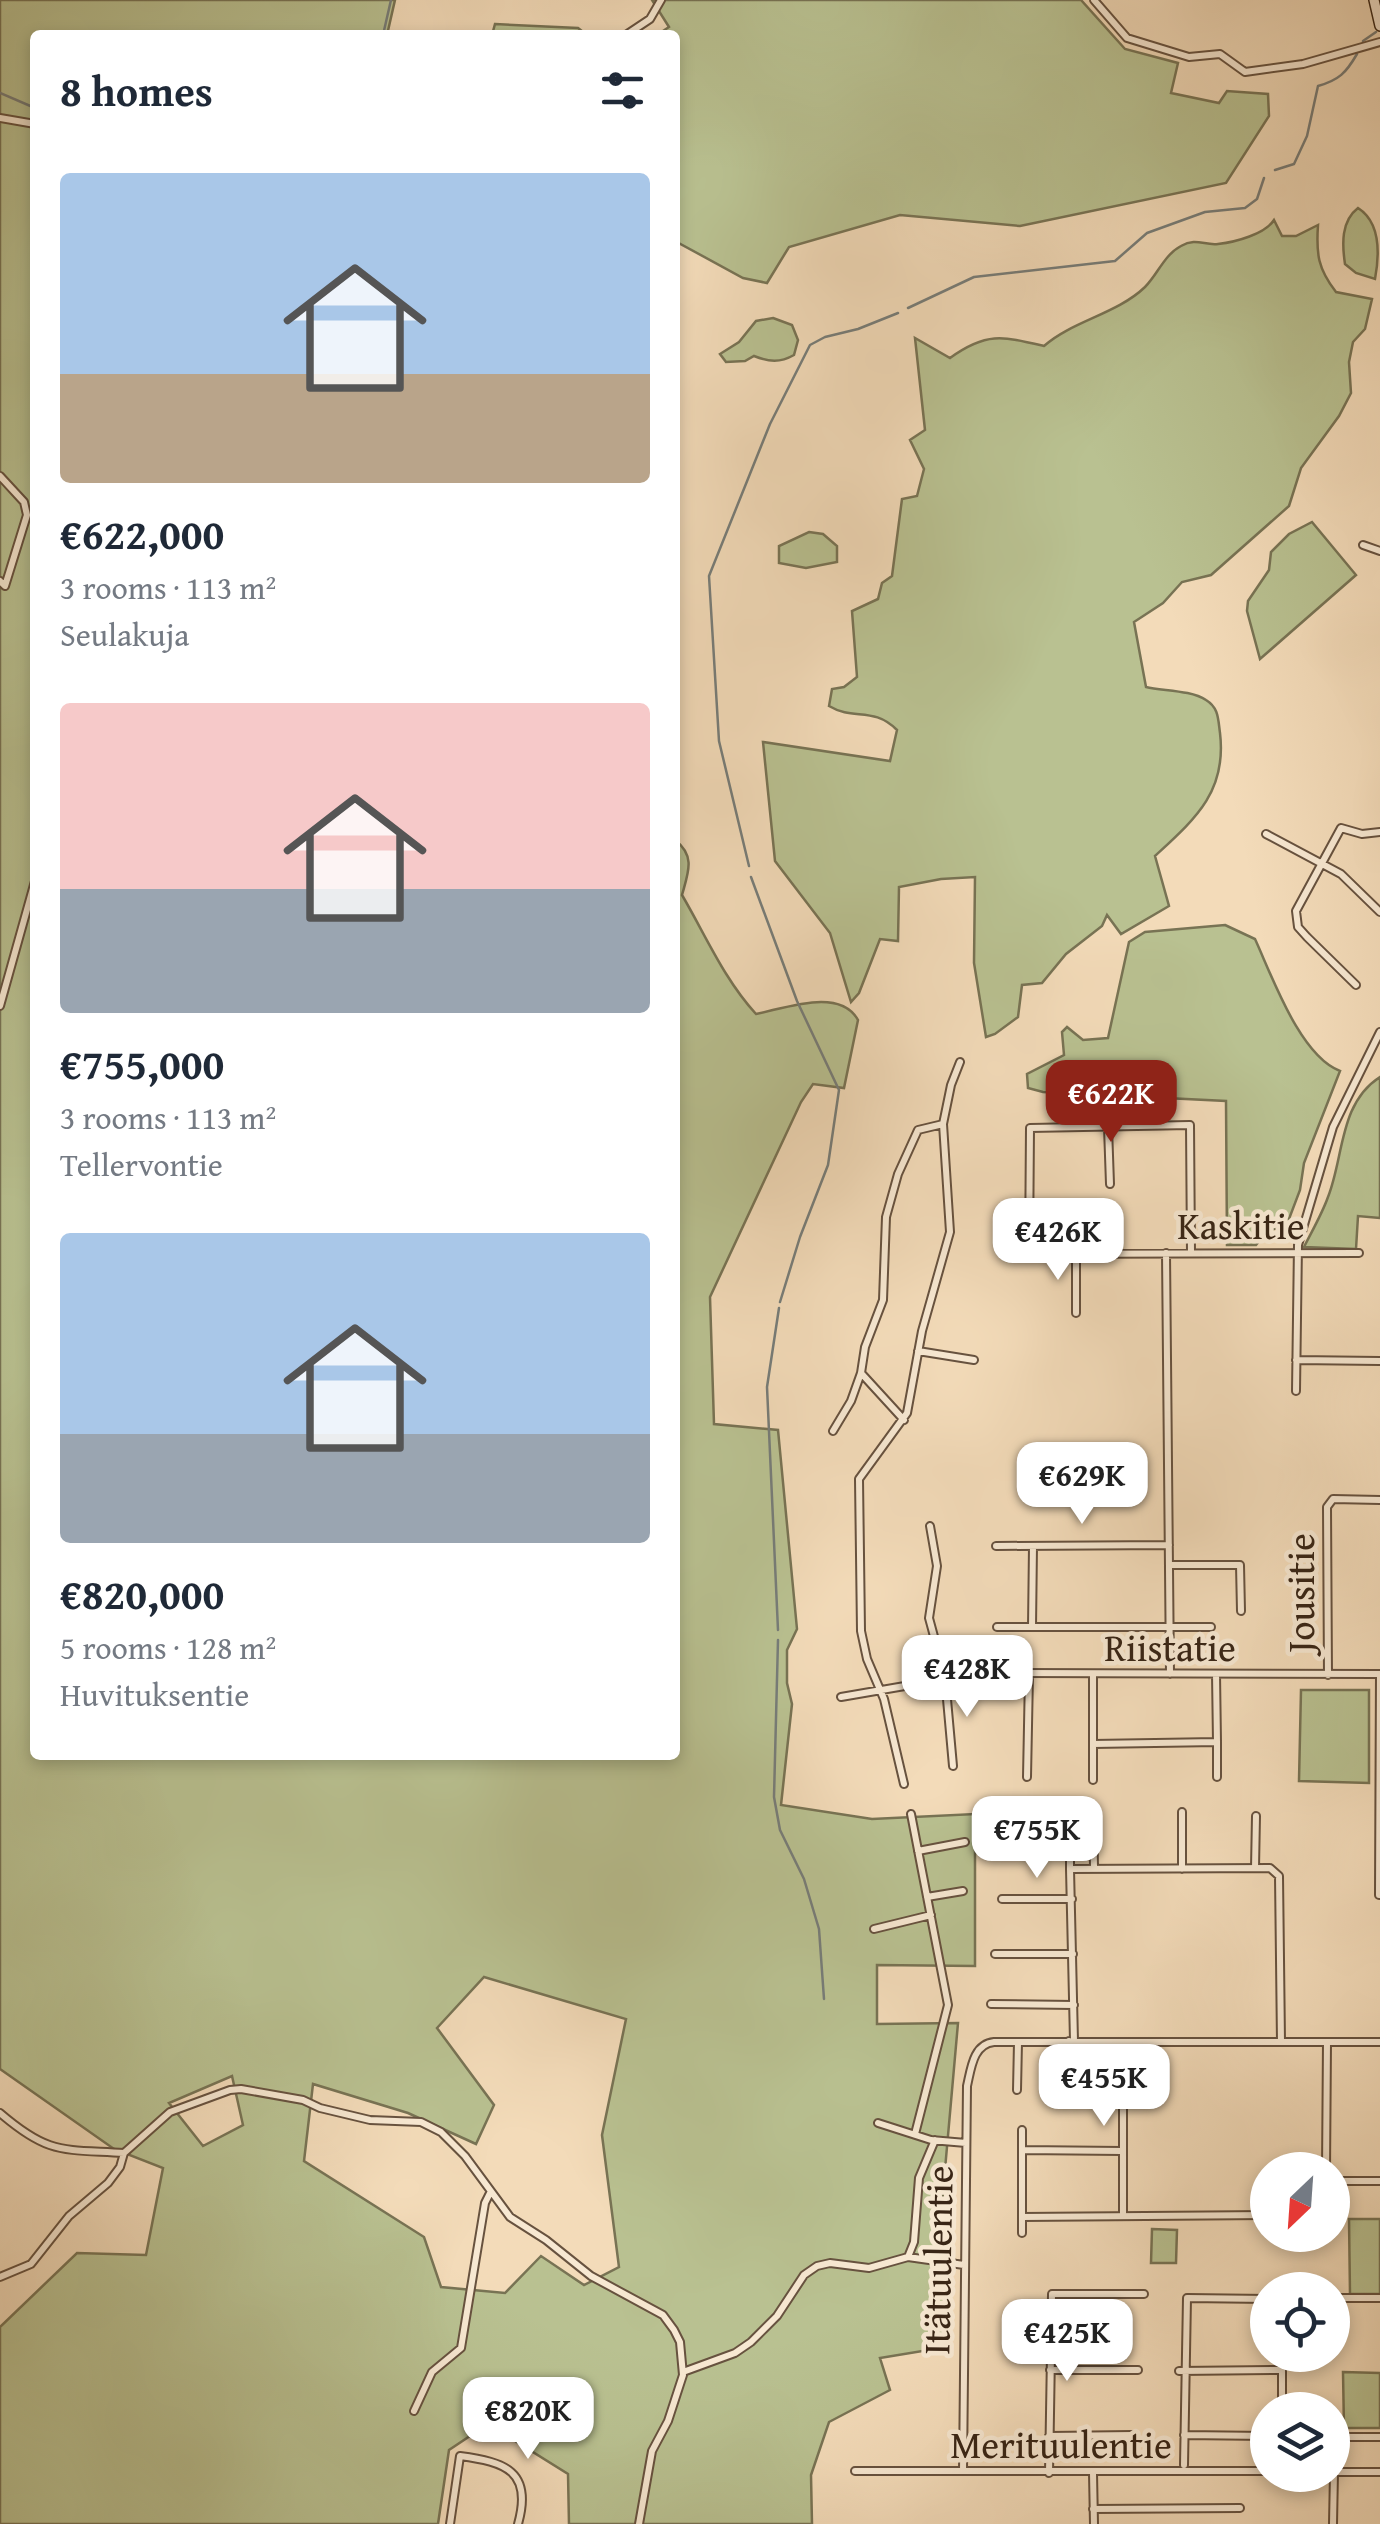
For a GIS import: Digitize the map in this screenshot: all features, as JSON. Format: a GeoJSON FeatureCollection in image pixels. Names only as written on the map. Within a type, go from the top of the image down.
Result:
{"type":"FeatureCollection","features":[{"type":"Feature","properties":{"kind":"street"},"geometry":{"type":"LineString","coordinates":[[634,30],[650,20],[662,0]]}},
{"type":"Feature","properties":{"kind":"street"},"geometry":{"type":"LineString","coordinates":[[1094,0],[1127,38],[1189,57],[1220,54],[1245,72],[1303,64],[1380,42]]}},
{"type":"Feature","properties":{"kind":"street"},"geometry":{"type":"LineString","coordinates":[[1374,0],[1380,26]]}},
{"type":"Feature","properties":{"kind":"street"},"geometry":{"type":"LineString","coordinates":[[0,118],[30,123]]}},
{"type":"Feature","properties":{"kind":"street"},"geometry":{"type":"LineString","coordinates":[[0,476],[24,502],[27,515],[5,586],[0,581]]}},
{"type":"Feature","properties":{"kind":"street"},"geometry":{"type":"LineString","coordinates":[[1363,545],[1380,551]]}},
{"type":"Feature","properties":{"kind":"street"},"geometry":{"type":"LineString","coordinates":[[1356,985],[1298,927],[1296,911],[1341,828],[1362,834],[1380,832]]}},
{"type":"Feature","properties":{"kind":"street"},"geometry":{"type":"LineString","coordinates":[[1266,834],[1322,862],[1356,886],[1380,912]]}},
{"type":"Feature","properties":{"kind":"street"},"geometry":{"type":"LineString","coordinates":[[0,1006],[30,899]]}},
{"type":"Feature","properties":{"kind":"street"},"geometry":{"type":"LineString","coordinates":[[1296,1391],[1296,1253],[1328,1138],[1380,1032]]}},
{"type":"Feature","properties":{"kind":"street"},"geometry":{"type":"LineString","coordinates":[[904,1784],[884,1699],[861,1631],[859,1479],[904,1420],[950,1232],[943,1124],[950,1084],[960,1062]]}},
{"type":"Feature","properties":{"kind":"street"},"geometry":{"type":"LineString","coordinates":[[833,1431],[851,1400],[886,1289],[886,1218],[894,1188],[918,1130],[943,1124]]}},
{"type":"Feature","properties":{"kind":"street"},"geometry":{"type":"LineString","coordinates":[[1029,1254],[1030,1128],[1190,1125],[1191,1253]]}},
{"type":"Feature","properties":{"kind":"street"},"geometry":{"type":"LineString","coordinates":[[1108,1127],[1110,1184]]}},
{"type":"Feature","properties":{"kind":"street","name":"Kaskitie"},"geometry":{"type":"LineString","coordinates":[[1004,1254],[1360,1252]]}},
{"type":"Feature","properties":{"kind":"street"},"geometry":{"type":"LineString","coordinates":[[1166,1253],[1170,1674]]}},
{"type":"Feature","properties":{"kind":"street"},"geometry":{"type":"LineString","coordinates":[[1076,1254],[1076,1313]]}},
{"type":"Feature","properties":{"kind":"street"},"geometry":{"type":"LineString","coordinates":[[918,1351],[974,1360]]}},
{"type":"Feature","properties":{"kind":"street"},"geometry":{"type":"LineString","coordinates":[[1296,1360],[1380,1361]]}},
{"type":"Feature","properties":{"kind":"street"},"geometry":{"type":"LineString","coordinates":[[861,1373],[904,1420]]}},
{"type":"Feature","properties":{"kind":"street","name":"Jousitie"},"geometry":{"type":"LineString","coordinates":[[1328,1675],[1327,1507],[1334,1499],[1380,1500]]}},
{"type":"Feature","properties":{"kind":"street"},"geometry":{"type":"LineString","coordinates":[[930,1526],[937,1566],[929,1618],[944,1677],[953,1766]]}},
{"type":"Feature","properties":{"kind":"street"},"geometry":{"type":"LineString","coordinates":[[996,1546],[1169,1545]]}},
{"type":"Feature","properties":{"kind":"street"},"geometry":{"type":"LineString","coordinates":[[1032,1627],[1033,1546]]}},
{"type":"Feature","properties":{"kind":"street"},"geometry":{"type":"LineString","coordinates":[[1170,1565],[1240,1564],[1241,1611]]}},
{"type":"Feature","properties":{"kind":"street"},"geometry":{"type":"LineString","coordinates":[[997,1627],[1211,1627]]}},
{"type":"Feature","properties":{"kind":"street","name":"Riistatie"},"geometry":{"type":"LineString","coordinates":[[841,1696],[980,1673],[1380,1674]]}},
{"type":"Feature","properties":{"kind":"street"},"geometry":{"type":"LineString","coordinates":[[1093,1674],[1094,1780]]}},
{"type":"Feature","properties":{"kind":"street"},"geometry":{"type":"LineString","coordinates":[[1216,1674],[1217,1777]]}},
{"type":"Feature","properties":{"kind":"street"},"geometry":{"type":"LineString","coordinates":[[1378,1895],[1380,1674]]}},
{"type":"Feature","properties":{"kind":"street"},"geometry":{"type":"LineString","coordinates":[[1027,1777],[1030,1675]]}},
{"type":"Feature","properties":{"kind":"street"},"geometry":{"type":"LineString","coordinates":[[1094,1744],[1217,1742]]}},
{"type":"Feature","properties":{"kind":"street"},"geometry":{"type":"LineString","coordinates":[[1093,1810],[1094,1868]]}},
{"type":"Feature","properties":{"kind":"street"},"geometry":{"type":"LineString","coordinates":[[1182,1812],[1182,1869]]}},
{"type":"Feature","properties":{"kind":"street"},"geometry":{"type":"LineString","coordinates":[[911,1814],[948,2005],[914,2134]]}},
{"type":"Feature","properties":{"kind":"street"},"geometry":{"type":"LineString","coordinates":[[1255,1868],[1256,1816]]}},
{"type":"Feature","properties":{"kind":"street"},"geometry":{"type":"LineString","coordinates":[[1010,1840],[1093,1841]]}},
{"type":"Feature","properties":{"kind":"street"},"geometry":{"type":"LineString","coordinates":[[1070,1841],[1074,2005],[1070,2088]]}},
{"type":"Feature","properties":{"kind":"street"},"geometry":{"type":"LineString","coordinates":[[918,1851],[965,1842]]}},
{"type":"Feature","properties":{"kind":"street"},"geometry":{"type":"LineString","coordinates":[[1070,1869],[1270,1868],[1279,1876],[1281,2042]]}},
{"type":"Feature","properties":{"kind":"street"},"geometry":{"type":"LineString","coordinates":[[926,1897],[963,1892]]}},
{"type":"Feature","properties":{"kind":"street"},"geometry":{"type":"LineString","coordinates":[[1002,1899],[1072,1899]]}},
{"type":"Feature","properties":{"kind":"street"},"geometry":{"type":"LineString","coordinates":[[874,1929],[931,1915]]}},
{"type":"Feature","properties":{"kind":"street"},"geometry":{"type":"LineString","coordinates":[[995,1954],[1073,1954]]}},
{"type":"Feature","properties":{"kind":"street"},"geometry":{"type":"LineString","coordinates":[[991,2004],[1074,2005]]}},
{"type":"Feature","properties":{"kind":"street","name":"Itätuulentie"},"geometry":{"type":"LineString","coordinates":[[963,2471],[966,2086],[976,2051],[987,2042],[1018,2042]]}},
{"type":"Feature","properties":{"kind":"street"},"geometry":{"type":"LineString","coordinates":[[1017,2090],[1018,2042],[1380,2042]]}},
{"type":"Feature","properties":{"kind":"street"},"geometry":{"type":"LineString","coordinates":[[1122,2042],[1123,2216]]}},
{"type":"Feature","properties":{"kind":"street"},"geometry":{"type":"LineString","coordinates":[[1326,2152],[1328,2042]]}},
{"type":"Feature","properties":{"kind":"street"},"geometry":{"type":"LineString","coordinates":[[0,2276],[31,2264],[68,2216],[108,2183],[120,2168],[124,2153],[170,2112],[230,2090],[303,2100],[370,2120],[422,2122],[441,2132],[465,2156],[510,2217],[591,2276],[663,2315],[680,2342],[683,2372],[668,2421],[652,2451],[639,2524]]}},
{"type":"Feature","properties":{"kind":"street"},"geometry":{"type":"LineString","coordinates":[[0,2113],[29,2138],[51,2148],[124,2153]]}},
{"type":"Feature","properties":{"kind":"street"},"geometry":{"type":"LineString","coordinates":[[878,2123],[935,2140],[966,2143]]}},
{"type":"Feature","properties":{"kind":"street"},"geometry":{"type":"LineString","coordinates":[[1022,2130],[1022,2233]]}},
{"type":"Feature","properties":{"kind":"street"},"geometry":{"type":"LineString","coordinates":[[908,2258],[914,2242],[915,2194],[935,2140]]}},
{"type":"Feature","properties":{"kind":"street"},"geometry":{"type":"LineString","coordinates":[[1022,2150],[1122,2150]]}},
{"type":"Feature","properties":{"kind":"street"},"geometry":{"type":"LineString","coordinates":[[1350,2181],[1380,2181]]}},
{"type":"Feature","properties":{"kind":"street"},"geometry":{"type":"LineString","coordinates":[[414,2411],[432,2372],[461,2348],[485,2203],[490,2193]]}},
{"type":"Feature","properties":{"kind":"street"},"geometry":{"type":"LineString","coordinates":[[1022,2217],[1250,2215]]}},
{"type":"Feature","properties":{"kind":"street"},"geometry":{"type":"LineString","coordinates":[[683,2372],[735,2353],[751,2342],[777,2316],[804,2276],[818,2266],[868,2268],[908,2258],[964,2266]]}},
{"type":"Feature","properties":{"kind":"street"},"geometry":{"type":"LineString","coordinates":[[1049,2473],[1052,2294],[1144,2294]]}},
{"type":"Feature","properties":{"kind":"street"},"geometry":{"type":"LineString","coordinates":[[1184,2465],[1182,2370],[1187,2298],[1250,2298]]}},
{"type":"Feature","properties":{"kind":"street"},"geometry":{"type":"LineString","coordinates":[[1350,2298],[1380,2298]]}},
{"type":"Feature","properties":{"kind":"street"},"geometry":{"type":"LineString","coordinates":[[1049,2370],[1138,2370]]}},
{"type":"Feature","properties":{"kind":"street"},"geometry":{"type":"LineString","coordinates":[[1182,2370],[1250,2370]]}},
{"type":"Feature","properties":{"kind":"street"},"geometry":{"type":"LineString","coordinates":[[1049,2436],[1133,2435]]}},
{"type":"Feature","properties":{"kind":"street"},"geometry":{"type":"LineString","coordinates":[[1184,2435],[1250,2436]]}},
{"type":"Feature","properties":{"kind":"street"},"geometry":{"type":"LineString","coordinates":[[1350,2437],[1380,2437]]}},
{"type":"Feature","properties":{"kind":"street"},"geometry":{"type":"LineString","coordinates":[[450,2524],[460,2456],[492,2461],[518,2478],[522,2503],[518,2524]]}},
{"type":"Feature","properties":{"kind":"street","name":"Merituulentie"},"geometry":{"type":"LineString","coordinates":[[855,2471],[1250,2471]]}},
{"type":"Feature","properties":{"kind":"street"},"geometry":{"type":"LineString","coordinates":[[1350,2472],[1380,2472]]}},
{"type":"Feature","properties":{"kind":"street"},"geometry":{"type":"LineString","coordinates":[[1093,2473],[1094,2524]]}},
{"type":"Feature","properties":{"kind":"street"},"geometry":{"type":"LineString","coordinates":[[1333,2492],[1333,2524]]}},
{"type":"Feature","properties":{"kind":"street"},"geometry":{"type":"LineString","coordinates":[[1094,2509],[1240,2508]]}},
{"type":"Feature","properties":{"kind":"green space"},"geometry":{"type":"Polygon","coordinates":[[[0,0],[395,0],[388,30],[30,30],[30,1760],[680,1760],[680,844],[688,859],[682,895],[725,972],[756,1014],[826,1002],[850,1010],[858,1020],[844,1088],[813,1084],[801,1102],[710,1297],[714,1424],[778,1430],[797,1629],[787,1650],[787,1683],[792,1704],[781,1805],[872,1819],[975,1814],[975,1966],[877,1965],[877,2024],[958,2023],[939,2237],[947,2347],[880,2358],[890,2390],[829,2422],[811,2475],[812,2524],[569,2524],[568,2474],[488,2424],[449,2450],[438,2524],[0,2524],[0,2327],[77,2253],[146,2255],[163,2168],[114,2149],[0,2069],[0,0]],[[484,1977],[437,2028],[494,2105],[476,2144],[408,2113],[313,2084],[304,2161],[424,2237],[441,2287],[505,2293],[541,2256],[584,2285],[619,2267],[602,2135],[626,2019],[484,1977]],[[232,2076],[169,2103],[203,2146],[243,2125],[232,2076]]]}},
{"type":"Feature","properties":{"kind":"green space"},"geometry":{"type":"Polygon","coordinates":[[[652,0],[1081,0],[1125,49],[1178,63],[1171,93],[1219,103],[1227,91],[1268,94],[1269,116],[1226,183],[1020,226],[900,215],[789,247],[767,283],[743,278],[680,244],[680,30],[664,30],[669,27],[652,0]]]}},
{"type":"Feature","properties":{"kind":"green space"},"geometry":{"type":"Polygon","coordinates":[[[495,24],[581,30],[493,30],[495,24]]]}},
{"type":"Feature","properties":{"kind":"green space"},"geometry":{"type":"Polygon","coordinates":[[[1358,208],[1371,221],[1377,239],[1375,279],[1356,273],[1345,264],[1346,226],[1358,208]]]}},
{"type":"Feature","properties":{"kind":"green space"},"geometry":{"type":"Polygon","coordinates":[[[1274,220],[1282,236],[1296,236],[1318,225],[1320,261],[1336,292],[1372,299],[1365,329],[1353,342],[1349,362],[1351,393],[1301,468],[1289,506],[1211,575],[1182,582],[1163,603],[1134,622],[1146,687],[1200,697],[1213,707],[1219,723],[1221,754],[1213,788],[1195,816],[1155,856],[1169,906],[1121,934],[1107,915],[1102,926],[1066,954],[1042,983],[1022,985],[1018,1017],[986,1037],[974,963],[975,877],[899,887],[898,941],[880,939],[859,993],[851,1002],[830,933],[775,861],[763,742],[890,761],[897,730],[880,718],[829,706],[832,689],[844,687],[857,677],[852,611],[878,599],[882,583],[892,576],[902,499],[917,496],[924,469],[910,440],[925,430],[915,338],[950,358],[974,344],[995,338],[1044,346],[1134,296],[1181,246],[1241,239],[1274,220]]]}},
{"type":"Feature","properties":{"kind":"green space"},"geometry":{"type":"Polygon","coordinates":[[[773,318],[792,325],[798,340],[794,355],[779,360],[754,356],[745,361],[726,362],[720,354],[739,342],[756,321],[773,318]]]}},
{"type":"Feature","properties":{"kind":"green space"},"geometry":{"type":"Polygon","coordinates":[[[1312,522],[1356,575],[1260,659],[1247,611],[1248,601],[1269,570],[1271,552],[1289,534],[1312,522]]]}},
{"type":"Feature","properties":{"kind":"green space"},"geometry":{"type":"Polygon","coordinates":[[[809,532],[823,534],[837,546],[837,562],[806,568],[779,563],[779,546],[809,532]]]}},
{"type":"Feature","properties":{"kind":"green space"},"geometry":{"type":"Polygon","coordinates":[[[1225,925],[1255,939],[1300,1032],[1326,1063],[1340,1071],[1304,1163],[1300,1190],[1286,1227],[1268,1230],[1256,1245],[1227,1245],[1226,1101],[1043,1092],[1028,1088],[1027,1074],[1064,1055],[1062,1032],[1067,1027],[1083,1040],[1108,1038],[1129,942],[1145,932],[1225,925]]]}},
{"type":"Feature","properties":{"kind":"green space"},"geometry":{"type":"Polygon","coordinates":[[[1380,1077],[1380,1218],[1358,1216],[1356,1249],[1304,1247],[1328,1197],[1350,1116],[1367,1088],[1380,1077]]]}},
{"type":"Feature","properties":{"kind":"green space"},"geometry":{"type":"Polygon","coordinates":[[[1301,1690],[1369,1690],[1369,1783],[1299,1781],[1301,1690]]]}},
{"type":"Feature","properties":{"kind":"green space"},"geometry":{"type":"Polygon","coordinates":[[[1350,2219],[1380,2219],[1380,2294],[1350,2294],[1350,2219]]]}},
{"type":"Feature","properties":{"kind":"green space"},"geometry":{"type":"Polygon","coordinates":[[[1152,2229],[1177,2230],[1176,2263],[1151,2263],[1152,2229]]]}},
{"type":"Feature","properties":{"kind":"green space"},"geometry":{"type":"Polygon","coordinates":[[[1343,2372],[1380,2373],[1380,2428],[1350,2428],[1350,2392],[1343,2392],[1343,2372]]]}},
{"type":"Feature","properties":{"kind":"waterway"},"geometry":{"type":"LineString","coordinates":[[384,30],[391,0]]}},
{"type":"Feature","properties":{"kind":"waterway"},"geometry":{"type":"LineString","coordinates":[[1363,41],[1376,32]]}},
{"type":"Feature","properties":{"kind":"waterway"},"geometry":{"type":"LineString","coordinates":[[1275,170],[1294,164],[1307,136],[1318,86],[1341,75],[1357,54]]}},
{"type":"Feature","properties":{"kind":"waterway"},"geometry":{"type":"LineString","coordinates":[[0,93],[30,106]]}},
{"type":"Feature","properties":{"kind":"waterway"},"geometry":{"type":"LineString","coordinates":[[908,308],[974,277],[1115,261],[1147,233],[1205,212],[1245,208],[1257,199],[1264,178]]}},
{"type":"Feature","properties":{"kind":"waterway"},"geometry":{"type":"LineString","coordinates":[[749,866],[719,741],[709,576],[770,424],[810,345],[898,313]]}},
{"type":"Feature","properties":{"kind":"waterway"},"geometry":{"type":"LineString","coordinates":[[751,877],[797,1001],[839,1090],[828,1165],[780,1302]]}},
{"type":"Feature","properties":{"kind":"waterway"},"geometry":{"type":"LineString","coordinates":[[778,1630],[767,1387],[779,1308]]}},
{"type":"Feature","properties":{"kind":"waterway"},"geometry":{"type":"LineString","coordinates":[[778,1640],[774,1797],[780,1830],[804,1879],[819,1929],[824,1999]]}}]}
